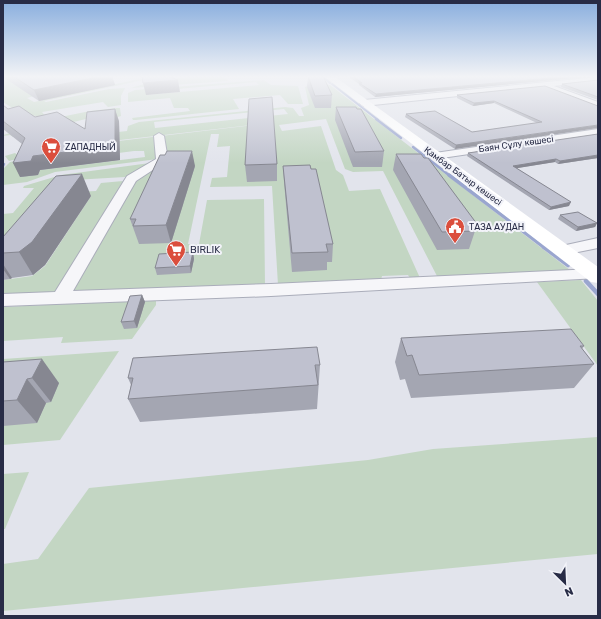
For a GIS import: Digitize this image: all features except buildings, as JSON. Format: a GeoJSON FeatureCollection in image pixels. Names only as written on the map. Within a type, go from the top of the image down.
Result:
{"type":"FeatureCollection","features":[{"type":"Feature","properties":{"kind":"main road","name":"Қамбар Батыр көшесі"},"geometry":{"type":"LineString","coordinates":[[367,105],[564,250],[596,276]]}},
{"type":"Feature","properties":{"kind":"street","name":"Баян Сұлу көшесі"},"geometry":{"type":"LineString","coordinates":[[435,156],[598,132]]}},
{"type":"Feature","properties":{"kind":"street"},"geometry":{"type":"LineString","coordinates":[[60,298],[131,179],[162,160],[159,136]]}},
{"type":"Feature","properties":{"kind":"street"},"geometry":{"type":"LineString","coordinates":[[564,250],[598,243]]}},
{"type":"Feature","properties":{"kind":"street"},"geometry":{"type":"LineString","coordinates":[[3,300],[596,276]]}},
{"type":"Feature","properties":{"kind":"green space"},"geometry":{"type":"Polygon","coordinates":[[[8,105],[85,105],[42,112],[47,118],[22,114],[8,105]]]}},
{"type":"Feature","properties":{"kind":"green space"},"geometry":{"type":"Polygon","coordinates":[[[106,105],[121,105],[121,105],[108,107],[106,105]]]}},
{"type":"Feature","properties":{"kind":"green space"},"geometry":{"type":"Polygon","coordinates":[[[173,105],[237,105],[239,109],[136,120],[133,120],[132,118],[190,111],[188,108],[174,108],[173,105]]]}},
{"type":"Feature","properties":{"kind":"green space"},"geometry":{"type":"Polygon","coordinates":[[[309,105],[356,105],[570,270],[438,278],[383,171],[353,172],[345,169],[326,119],[279,125],[282,131],[321,126],[336,170],[343,175],[349,191],[380,189],[420,278],[410,278],[408,275],[382,276],[381,280],[278,285],[272,186],[210,187],[212,178],[227,177],[230,146],[217,147],[219,134],[211,134],[188,244],[199,244],[207,200],[264,199],[265,285],[71,293],[135,180],[158,159],[55,172],[27,182],[3,185],[3,169],[10,162],[76,146],[279,122],[76,145],[9,161],[5,156],[15,153],[18,155],[81,132],[87,125],[91,135],[127,131],[128,126],[139,122],[285,107],[293,108],[299,116],[304,116],[301,108],[309,105]],[[284,109],[154,122],[155,128],[288,114],[284,109]],[[144,151],[25,165],[38,175],[40,170],[145,157],[144,151]],[[290,247],[291,256],[332,262],[290,247]]]}},
{"type":"Feature","properties":{"kind":"green space"},"geometry":{"type":"Polygon","coordinates":[[[120,108],[121,116],[119,117],[106,114],[13,137],[10,135],[3,136],[40,125],[46,120],[90,111],[120,108]]]}},
{"type":"Feature","properties":{"kind":"green space"},"geometry":{"type":"Polygon","coordinates":[[[150,163],[125,177],[56,181],[3,247],[3,214],[13,213],[34,188],[23,188],[24,186],[61,175],[150,163]]]}},
{"type":"Feature","properties":{"kind":"green space"},"geometry":{"type":"Polygon","coordinates":[[[123,181],[55,293],[3,295],[3,280],[32,276],[45,266],[91,196],[56,193],[96,191],[101,183],[123,181]]]}},
{"type":"Feature","properties":{"kind":"green space"},"geometry":{"type":"Polygon","coordinates":[[[581,280],[598,301],[598,366],[537,282],[581,280]]]}},
{"type":"Feature","properties":{"kind":"green space"},"geometry":{"type":"Polygon","coordinates":[[[156,301],[156,305],[132,339],[61,343],[63,337],[3,341],[3,307],[156,301]]]}},
{"type":"Feature","properties":{"kind":"green space"},"geometry":{"type":"Polygon","coordinates":[[[119,351],[60,440],[3,445],[3,359],[119,351]]]}},
{"type":"Feature","properties":{"kind":"green space"},"geometry":{"type":"Polygon","coordinates":[[[598,437],[598,554],[3,611],[3,564],[38,559],[89,488],[368,460],[433,449],[598,437]]]}},
{"type":"Feature","properties":{"kind":"green space"},"geometry":{"type":"Polygon","coordinates":[[[29,472],[5,529],[3,529],[3,474],[29,472]]]}},
{"type":"Feature","properties":{"kind":"waterway"},"geometry":{"type":"LineString","coordinates":[[359,105],[378,120]]}},
{"type":"Feature","properties":{"kind":"waterway"},"geometry":{"type":"LineString","coordinates":[[376,119],[401,138]]}},
{"type":"Feature","properties":{"kind":"waterway"},"geometry":{"type":"LineString","coordinates":[[413,147],[450,176]]}},
{"type":"Feature","properties":{"kind":"waterway"},"geometry":{"type":"LineString","coordinates":[[449,175],[545,248]]}},
{"type":"Feature","properties":{"kind":"waterway"},"geometry":{"type":"LineString","coordinates":[[544,247],[568,265]]}},
{"type":"Feature","properties":{"kind":"waterway"},"geometry":{"type":"LineString","coordinates":[[586,281],[598,294]]}},
{"type":"Feature","properties":{"kind":"place","name":"ZАПАДНЫЙ"},"geometry":{"type":"Point","coordinates":[51,164]}},
{"type":"Feature","properties":{"kind":"place","name":"ТАЗА АУДАН"},"geometry":{"type":"Point","coordinates":[455,244]}},
{"type":"Feature","properties":{"kind":"place","name":"BIRLIK"},"geometry":{"type":"Point","coordinates":[176,267]}}]}
